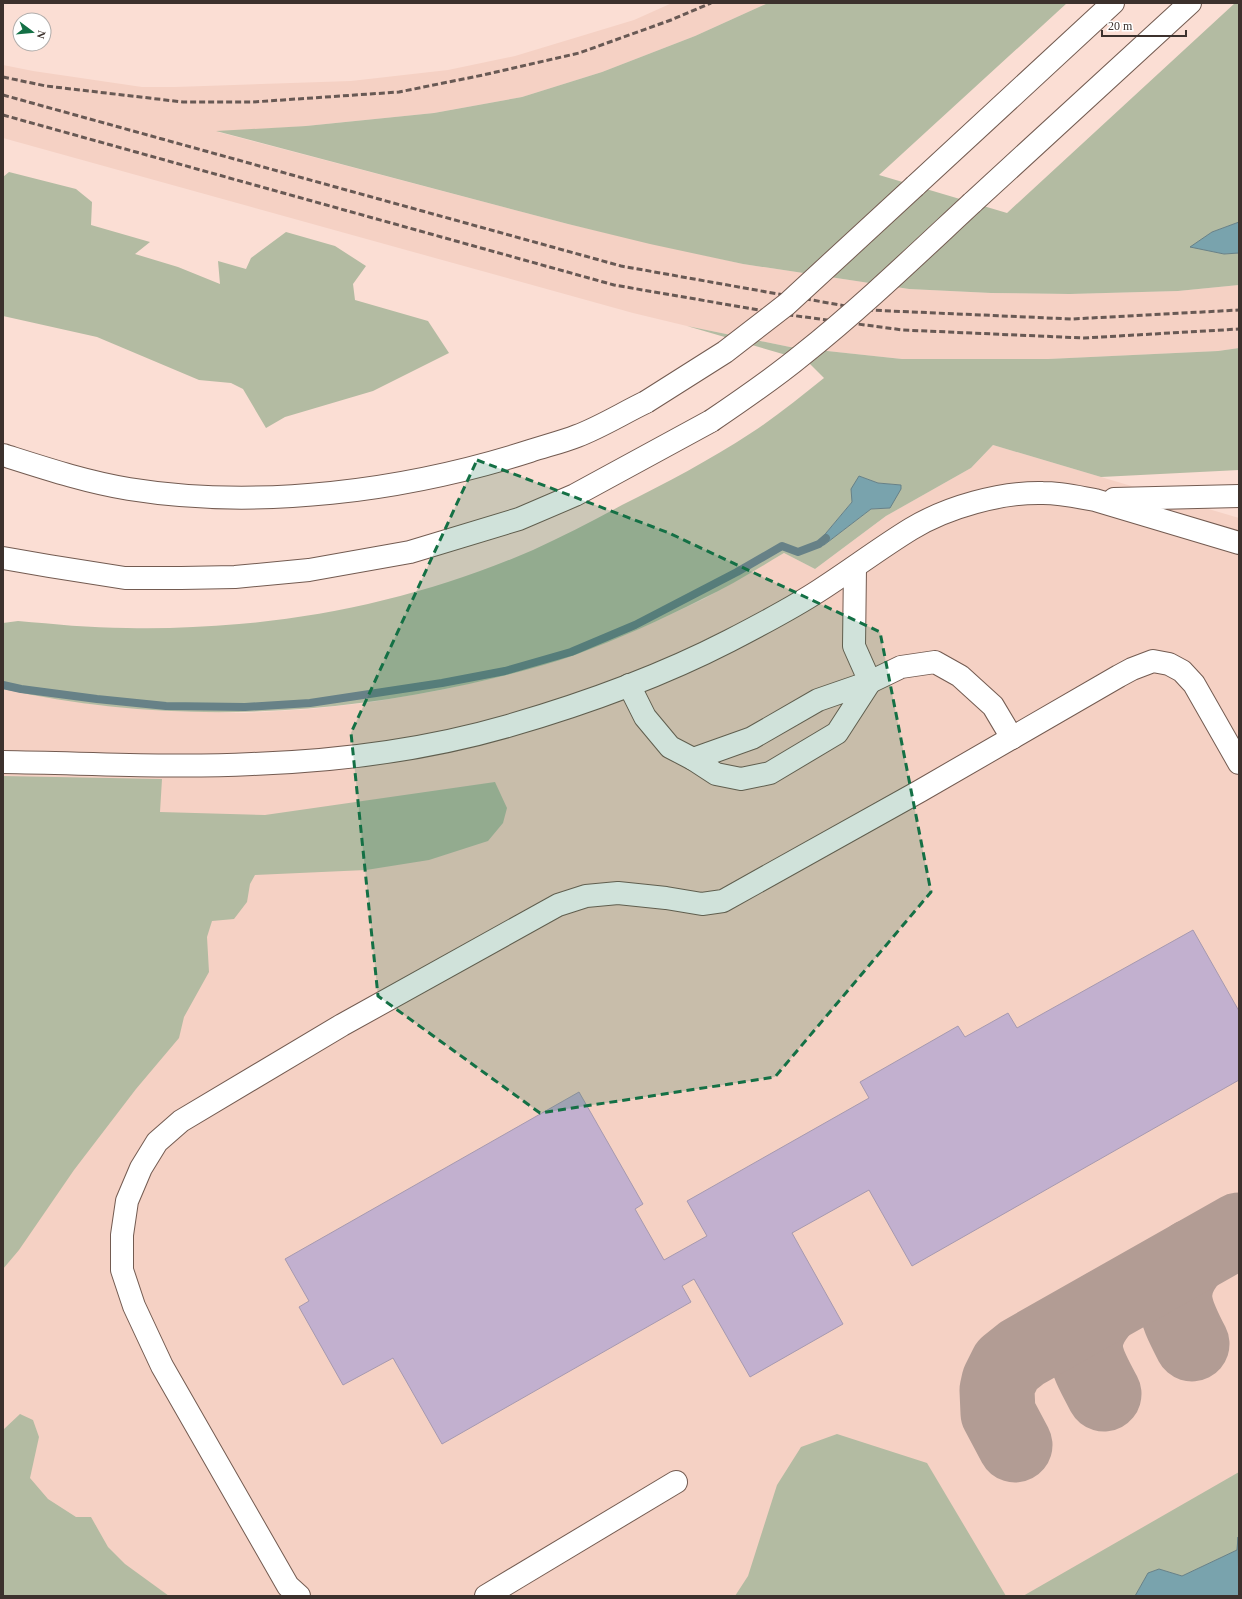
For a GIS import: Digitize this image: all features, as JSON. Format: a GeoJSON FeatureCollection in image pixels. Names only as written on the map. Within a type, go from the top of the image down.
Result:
{"type":"FeatureCollection","features":[{"type":"Feature","properties":{"kind":"main road"},"geometry":{"type":"LineString","coordinates":[[3,455],[74,476],[128,488],[184,495],[240,497],[298,496],[400,484],[484,466],[578,436],[646,402],[725,352],[787,304],[1113,3]]}},
{"type":"Feature","properties":{"kind":"main road"},"geometry":{"type":"LineString","coordinates":[[3,558],[125,578],[235,577],[309,570],[410,552],[519,519],[575,495],[711,421],[758,389],[802,356],[848,317],[1190,3]]}},
{"type":"Feature","properties":{"kind":"main road"},"geometry":{"type":"LineString","coordinates":[[3,762],[250,765],[353,756],[441,743],[505,727],[572,706],[665,671],[727,642],[816,593],[913,528],[952,510],[1004,496],[1043,493],[1095,500],[1239,543]]}},
{"type":"Feature","properties":{"kind":"main road"},"geometry":{"type":"LineString","coordinates":[[1095,500],[1239,496]]}},
{"type":"Feature","properties":{"kind":"main road"},"geometry":{"type":"LineString","coordinates":[[855,567],[854,646],[870,682]]}},
{"type":"Feature","properties":{"kind":"main road"},"geometry":{"type":"LineString","coordinates":[[299,1596],[288,1586],[162,1366],[134,1306],[122,1270],[122,1235],[127,1200],[141,1168],[157,1142],[181,1121],[342,1025],[558,905],[586,896],[618,893],[666,898],[702,904],[723,901],[1132,669],[1153,661],[1169,664],[1182,672],[1194,684],[1239,763]]}},
{"type":"Feature","properties":{"kind":"main road"},"geometry":{"type":"LineString","coordinates":[[693,759],[752,738],[818,700],[870,682],[901,667],[936,662],[960,676],[993,706],[1012,738]]}},
{"type":"Feature","properties":{"kind":"main road"},"geometry":{"type":"LineString","coordinates":[[629,685],[645,718],[670,747],[693,759],[716,774],[741,779],[770,773],[837,733],[870,682]]}},
{"type":"Feature","properties":{"kind":"main road"},"geometry":{"type":"LineString","coordinates":[[486,1596],[676,1482]]}},
{"type":"Feature","properties":{"kind":"highlighted area"},"geometry":{"type":"Polygon","coordinates":[[[477,460],[669,533],[880,632],[931,892],[775,1077],[540,1113],[378,996],[351,733],[477,460]]]}},
{"type":"Feature","properties":{"kind":"shaded area"},"geometry":{"type":"Polygon","coordinates":[[[672,3],[768,3],[695,36],[602,72],[522,97],[434,113],[306,126],[218,132],[568,224],[743,264],[909,289],[991,293],[1070,294],[1178,291],[1239,285],[1239,348],[1218,351],[1048,359],[902,359],[790,347],[687,326],[633,313],[3,138],[3,65],[33,71],[142,87],[351,81],[448,70],[515,56],[634,20],[672,3]]]}},
{"type":"Feature","properties":{"kind":"shaded area"},"geometry":{"type":"Polygon","coordinates":[[[993,445],[1239,518],[1239,1596],[3,1596],[3,689],[96,705],[167,711],[245,713],[311,709],[373,702],[441,690],[508,675],[574,655],[639,629],[704,599],[784,553],[815,569],[886,516],[971,468],[993,445]]]}},
{"type":"Feature","properties":{"kind":"green space"},"geometry":{"type":"Polygon","coordinates":[[[768,3],[1067,3],[879,175],[1007,213],[1235,3],[1239,3],[1239,222],[1212,232],[1191,247],[1224,254],[1239,253],[1239,285],[1178,291],[1070,294],[991,293],[909,289],[743,264],[650,244],[568,224],[216,131],[306,126],[434,113],[522,97],[602,72],[695,36],[768,3]]]}},
{"type":"Feature","properties":{"kind":"green space"},"geometry":{"type":"Polygon","coordinates":[[[9,172],[76,189],[92,202],[91,225],[150,242],[135,254],[178,267],[220,284],[218,261],[246,269],[251,258],[286,232],[335,246],[366,266],[353,284],[355,300],[428,321],[449,353],[373,391],[285,417],[266,428],[243,389],[231,383],[199,380],[97,337],[3,316],[3,177],[9,172]]]}},
{"type":"Feature","properties":{"kind":"green space"},"geometry":{"type":"Polygon","coordinates":[[[687,326],[790,347],[902,359],[1048,359],[1218,351],[1239,348],[1239,470],[1101,477],[993,445],[971,468],[886,516],[815,569],[784,553],[712,594],[655,622],[591,649],[509,674],[469,684],[411,695],[353,704],[236,712],[177,711],[119,707],[61,700],[3,689],[3,623],[18,621],[72,626],[183,628],[239,624],[314,615],[352,608],[426,589],[533,550],[589,523],[688,471],[720,453],[779,414],[824,378],[807,361],[687,326]],[[859,476],[852,502],[821,539],[819,544],[824,545],[871,509],[890,508],[901,485],[878,483],[859,476]]]}},
{"type":"Feature","properties":{"kind":"green space"},"geometry":{"type":"Polygon","coordinates":[[[3,776],[162,779],[160,812],[265,815],[495,782],[507,808],[503,823],[488,841],[429,860],[366,870],[255,875],[250,884],[247,902],[234,919],[212,921],[207,937],[209,972],[184,1017],[179,1038],[136,1089],[74,1170],[19,1250],[3,1269],[3,776]]]}},
{"type":"Feature","properties":{"kind":"green space"},"geometry":{"type":"Polygon","coordinates":[[[20,1414],[33,1420],[39,1437],[30,1478],[48,1499],[76,1517],[91,1517],[108,1547],[125,1564],[169,1596],[3,1596],[3,1430],[20,1414]]]}},
{"type":"Feature","properties":{"kind":"green space"},"geometry":{"type":"Polygon","coordinates":[[[837,1434],[927,1463],[1006,1596],[735,1596],[748,1576],[777,1485],[801,1447],[837,1434]]]}},
{"type":"Feature","properties":{"kind":"green space"},"geometry":{"type":"Polygon","coordinates":[[[1239,1472],[1239,1537],[1237,1550],[1182,1576],[1159,1569],[1148,1573],[1135,1596],[1023,1596],[1239,1472]]]}},
{"type":"Feature","properties":{"kind":"water"},"geometry":{"type":"Polygon","coordinates":[[[1239,222],[1239,253],[1224,254],[1190,247],[1212,232],[1239,222]]]}},
{"type":"Feature","properties":{"kind":"water"},"geometry":{"type":"Polygon","coordinates":[[[859,476],[878,483],[901,485],[901,489],[890,508],[871,509],[824,545],[819,544],[821,539],[852,502],[851,489],[859,476]]]}},
{"type":"Feature","properties":{"kind":"water"},"geometry":{"type":"Polygon","coordinates":[[[1238,1537],[1239,1596],[1135,1596],[1148,1573],[1159,1569],[1182,1576],[1237,1550],[1238,1537]]]}},
{"type":"Feature","properties":{"kind":"building"},"geometry":{"type":"Polygon","coordinates":[[[1193,930],[1239,1011],[1239,1080],[912,1266],[869,1190],[792,1233],[843,1324],[750,1377],[694,1279],[682,1286],[691,1302],[442,1444],[393,1358],[343,1385],[299,1307],[309,1301],[285,1259],[579,1092],[643,1204],[635,1209],[664,1260],[707,1236],[687,1201],[869,1098],[860,1082],[958,1026],[965,1037],[1008,1013],[1017,1028],[1193,930]]]}},
{"type":"Feature","properties":{"kind":"waterway"},"geometry":{"type":"LineString","coordinates":[[3,685],[21,689],[97,699],[166,706],[245,707],[310,703],[442,683],[505,671],[571,652],[635,625],[737,572],[782,546],[798,552],[819,544],[826,538]]}},
{"type":"Feature","properties":{"kind":"taxiway"},"geometry":{"type":"LineString","coordinates":[[1015,1445],[998,1413],[997,1390],[999,1381],[1007,1365],[1022,1353],[1239,1230]]}},
{"type":"Feature","properties":{"kind":"taxiway"},"geometry":{"type":"LineString","coordinates":[[1192,1344],[1180,1320],[1175,1299],[1175,1289],[1178,1279],[1193,1256]]}},
{"type":"Feature","properties":{"kind":"taxiway"},"geometry":{"type":"LineString","coordinates":[[1104,1307],[1089,1330],[1086,1340],[1086,1350],[1092,1370],[1104,1394]]}},
{"type":"Feature","properties":{"kind":"railway"},"geometry":{"type":"LineString","coordinates":[[3,77],[46,86],[183,102],[253,102],[399,92],[579,53],[671,20],[711,3]]}},
{"type":"Feature","properties":{"kind":"railway"},"geometry":{"type":"LineString","coordinates":[[3,95],[621,266],[868,310],[1072,319],[1239,310]]}},
{"type":"Feature","properties":{"kind":"railway"},"geometry":{"type":"LineString","coordinates":[[3,115],[614,285],[782,314],[903,330],[1084,338],[1239,329]]}}]}
